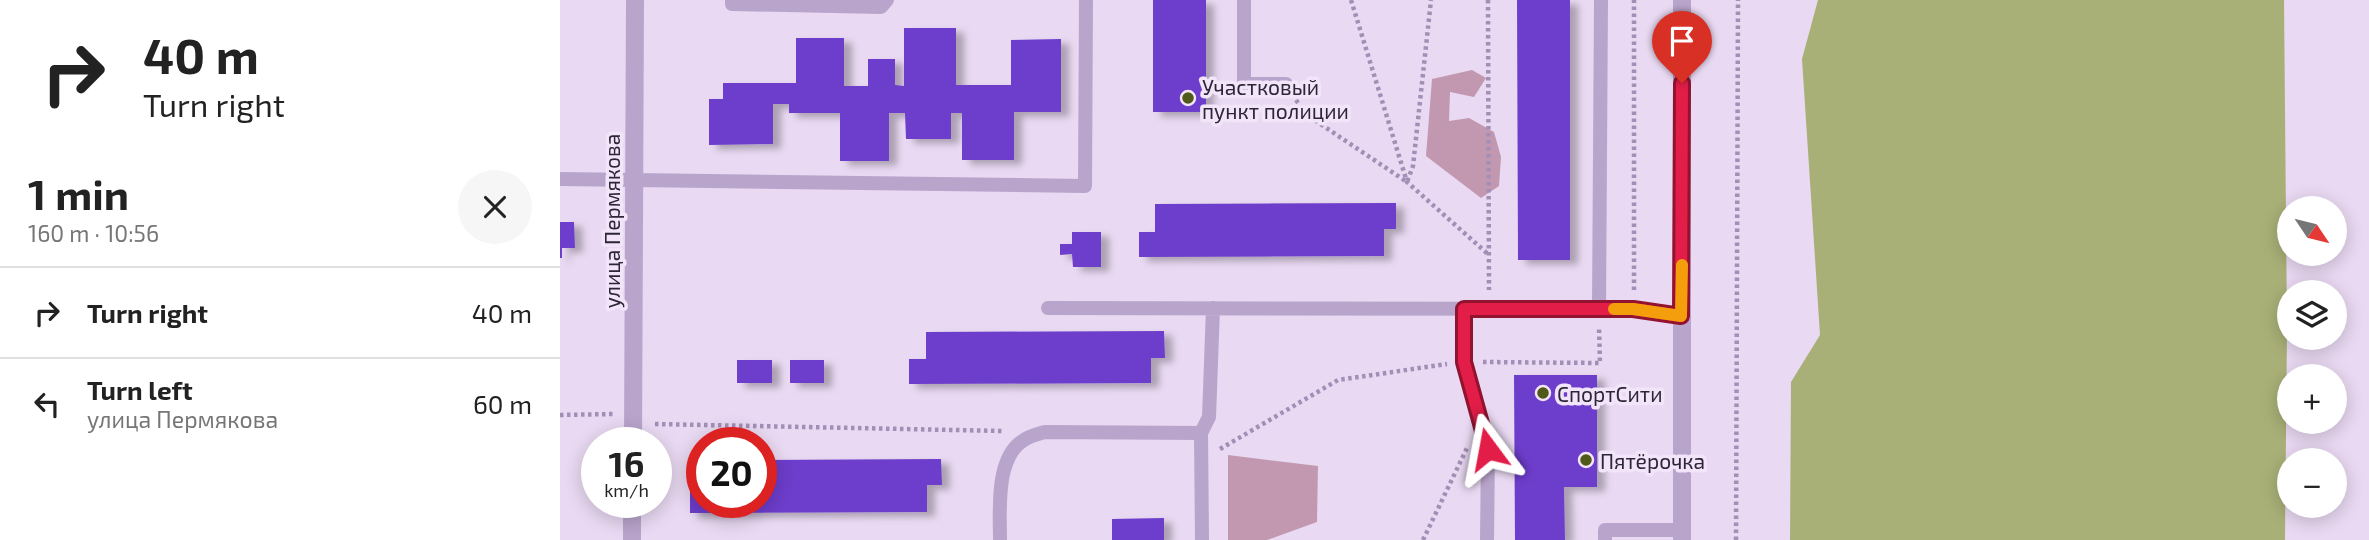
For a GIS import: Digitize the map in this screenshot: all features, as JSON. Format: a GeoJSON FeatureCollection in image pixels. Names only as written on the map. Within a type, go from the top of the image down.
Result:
{"type":"FeatureCollection","features":[{"type":"Feature","properties":{"kind":"street","name":"улица Пермякова"},"geometry":{"type":"LineString","coordinates":[[633,427],[635,0]]}},
{"type":"Feature","properties":{"kind":"street"},"geometry":{"type":"LineString","coordinates":[[1682,0],[1682,535]]}},
{"type":"Feature","properties":{"kind":"street"},"geometry":{"type":"LineString","coordinates":[[632,518],[632,540]]}},
{"type":"Feature","properties":{"kind":"lane"},"geometry":{"type":"LineString","coordinates":[[732,0],[732,4],[881,7],[887,0]]}},
{"type":"Feature","properties":{"kind":"lane"},"geometry":{"type":"LineString","coordinates":[[560,179],[1084,186],[1086,0]]}},
{"type":"Feature","properties":{"kind":"lane"},"geometry":{"type":"LineString","coordinates":[[1244,0],[1244,84],[1286,84]]}},
{"type":"Feature","properties":{"kind":"lane"},"geometry":{"type":"LineString","coordinates":[[1600,309],[1601,0]]}},
{"type":"Feature","properties":{"kind":"lane"},"geometry":{"type":"LineString","coordinates":[[1048,308],[1633,309],[1681,316]]}},
{"type":"Feature","properties":{"kind":"lane"},"geometry":{"type":"LineString","coordinates":[[1202,540],[1202,433],[1209,418],[1213,308]]}},
{"type":"Feature","properties":{"kind":"lane"},"geometry":{"type":"LineString","coordinates":[[1464,309],[1464,362],[1488,449],[1487,540]]}},
{"type":"Feature","properties":{"kind":"lane"},"geometry":{"type":"LineString","coordinates":[[1000,540],[1001,484],[1009,456],[1022,440],[1045,432],[1202,433]]}},
{"type":"Feature","properties":{"kind":"lane"},"geometry":{"type":"LineString","coordinates":[[1605,540],[1605,530],[1682,535]]}},
{"type":"Feature","properties":{"kind":"path"},"geometry":{"type":"LineString","coordinates":[[1351,0],[1406,182]]}},
{"type":"Feature","properties":{"kind":"path"},"geometry":{"type":"LineString","coordinates":[[1406,182],[1413,166],[1431,0]]}},
{"type":"Feature","properties":{"kind":"path"},"geometry":{"type":"LineString","coordinates":[[1488,0],[1489,308]]}},
{"type":"Feature","properties":{"kind":"path"},"geometry":{"type":"LineString","coordinates":[[1633,309],[1634,0]]}},
{"type":"Feature","properties":{"kind":"path"},"geometry":{"type":"LineString","coordinates":[[1735,540],[1738,0]]}},
{"type":"Feature","properties":{"kind":"path"},"geometry":{"type":"LineString","coordinates":[[1286,84],[1307,115],[1406,182],[1489,255]]}},
{"type":"Feature","properties":{"kind":"path"},"geometry":{"type":"LineString","coordinates":[[1202,460],[1338,380],[1464,362],[1600,363],[1600,309]]}},
{"type":"Feature","properties":{"kind":"path"},"geometry":{"type":"LineString","coordinates":[[560,415],[1004,432],[1022,440]]}},
{"type":"Feature","properties":{"kind":"path"},"geometry":{"type":"LineString","coordinates":[[1423,540],[1481,419]]}},
{"type":"Feature","properties":{"kind":"shaded area"},"geometry":{"type":"Polygon","coordinates":[[[1818,0],[2284,0],[2286,196],[2277,196],[2277,266],[2286,266],[2287,280],[2277,280],[2277,350],[2287,350],[2287,364],[2277,364],[2277,434],[2286,434],[2286,448],[2277,448],[2277,518],[2285,518],[2285,540],[1790,540],[1791,382],[1820,335],[1802,59],[1818,0]]]}},
{"type":"Feature","properties":{"kind":"shaded area"},"geometry":{"type":"Polygon","coordinates":[[[1472,70],[1486,78],[1474,97],[1450,92],[1449,121],[1469,118],[1494,132],[1501,157],[1499,186],[1481,198],[1426,156],[1432,79],[1472,70]]]}},
{"type":"Feature","properties":{"kind":"shaded area"},"geometry":{"type":"Polygon","coordinates":[[[1228,455],[1318,466],[1317,522],[1267,540],[1228,540],[1228,455]]]}},
{"type":"Feature","properties":{"kind":"building"},"geometry":{"type":"Polygon","coordinates":[[[1153,0],[1206,0],[1206,112],[1153,112],[1153,0]]]}},
{"type":"Feature","properties":{"kind":"building"},"geometry":{"type":"Polygon","coordinates":[[[1517,0],[1570,0],[1570,260],[1518,260],[1517,0]]]}},
{"type":"Feature","properties":{"kind":"building"},"geometry":{"type":"Polygon","coordinates":[[[904,28],[956,28],[956,85],[1011,85],[1011,40],[1061,39],[1061,112],[1014,112],[1014,160],[962,160],[962,113],[951,113],[951,139],[906,139],[905,113],[889,113],[889,161],[840,161],[840,113],[789,113],[789,104],[773,104],[773,144],[709,145],[709,99],[723,99],[723,83],[796,83],[796,38],[844,38],[844,86],[868,86],[868,59],[895,59],[895,85],[904,86],[904,28]]]}},
{"type":"Feature","properties":{"kind":"building"},"geometry":{"type":"Polygon","coordinates":[[[1396,203],[1396,229],[1384,229],[1384,256],[1139,257],[1139,232],[1155,232],[1155,204],[1396,203]]]}},
{"type":"Feature","properties":{"kind":"building"},"geometry":{"type":"Polygon","coordinates":[[[560,222],[574,222],[575,248],[562,248],[562,258],[560,258],[560,222]]]}},
{"type":"Feature","properties":{"kind":"building"},"geometry":{"type":"Polygon","coordinates":[[[1072,232],[1101,232],[1101,267],[1073,267],[1072,254],[1060,255],[1060,244],[1072,244],[1072,232]]]}},
{"type":"Feature","properties":{"kind":"building"},"geometry":{"type":"Polygon","coordinates":[[[1164,331],[1165,358],[1151,358],[1151,383],[909,384],[909,359],[926,359],[926,332],[1164,331]]]}},
{"type":"Feature","properties":{"kind":"building"},"geometry":{"type":"Polygon","coordinates":[[[737,360],[772,360],[772,383],[737,383],[737,360]]]}},
{"type":"Feature","properties":{"kind":"building"},"geometry":{"type":"Polygon","coordinates":[[[790,360],[824,360],[824,383],[790,383],[790,360]]]}},
{"type":"Feature","properties":{"kind":"building"},"geometry":{"type":"Polygon","coordinates":[[[1514,375],[1597,375],[1597,487],[1564,487],[1565,540],[1515,540],[1514,375]]]}},
{"type":"Feature","properties":{"kind":"building"},"geometry":{"type":"Polygon","coordinates":[[[941,459],[942,485],[927,485],[927,512],[777,513],[777,460],[941,459]]]}},
{"type":"Feature","properties":{"kind":"building"},"geometry":{"type":"Polygon","coordinates":[[[1164,518],[1164,540],[1112,540],[1112,519],[1164,518]]]}},
{"type":"Feature","properties":{"kind":"slow traffic"},"geometry":{"type":"LineString","coordinates":[[1614,309],[1681,316],[1682,265]]}},
{"type":"Feature","properties":{"kind":"place","name":"Участковый пункт полиции"},"geometry":{"type":"Point","coordinates":[1188,98]}},
{"type":"Feature","properties":{"kind":"place","name":"СпортСити"},"geometry":{"type":"Point","coordinates":[1543,393]}},
{"type":"Feature","properties":{"kind":"place","name":"Пятёрочка"},"geometry":{"type":"Point","coordinates":[1586,460]}},
{"type":"Feature","properties":{"kind":"route"},"geometry":{"type":"LineString","coordinates":[[1488,449],[1464,362],[1464,309],[1633,309],[1681,316],[1682,83]]}}]}
